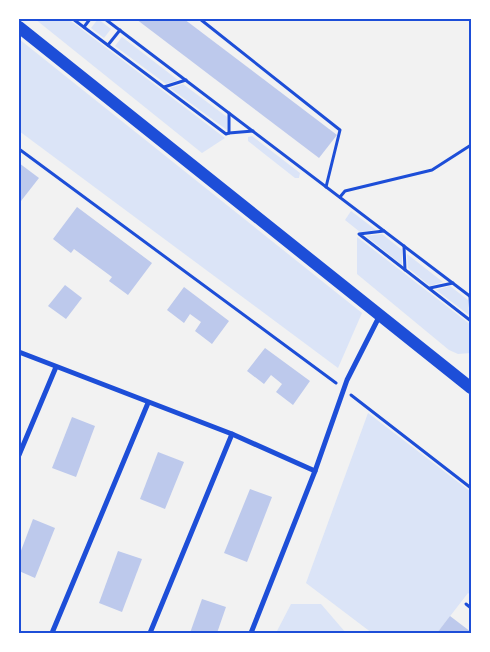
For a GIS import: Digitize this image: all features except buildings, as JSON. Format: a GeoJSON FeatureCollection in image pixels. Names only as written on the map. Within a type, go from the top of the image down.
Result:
{"type":"FeatureCollection","features":[{"type":"Feature","properties":{"kind":"main road"},"geometry":{"type":"LineString","coordinates":[[19,27],[380,315],[470,384]]}},
{"type":"Feature","properties":{"kind":"street"},"geometry":{"type":"LineString","coordinates":[[251,633],[315,471],[344,390],[380,315]]}},
{"type":"Feature","properties":{"kind":"street"},"geometry":{"type":"LineString","coordinates":[[19,352],[232,434],[315,471]]}},
{"type":"Feature","properties":{"kind":"street"},"geometry":{"type":"LineString","coordinates":[[19,454],[56,367]]}},
{"type":"Feature","properties":{"kind":"street"},"geometry":{"type":"LineString","coordinates":[[52,633],[148,403]]}},
{"type":"Feature","properties":{"kind":"street"},"geometry":{"type":"LineString","coordinates":[[150,633],[232,434]]}},
{"type":"Feature","properties":{"kind":"path"},"geometry":{"type":"LineString","coordinates":[[73,19],[226,134],[253,131]]}},
{"type":"Feature","properties":{"kind":"path"},"geometry":{"type":"LineString","coordinates":[[77,19],[79,23]]}},
{"type":"Feature","properties":{"kind":"path"},"geometry":{"type":"LineString","coordinates":[[84,27],[90,19]]}},
{"type":"Feature","properties":{"kind":"path"},"geometry":{"type":"LineString","coordinates":[[105,19],[471,296],[471,320]]}},
{"type":"Feature","properties":{"kind":"path"},"geometry":{"type":"LineString","coordinates":[[200,19],[340,130],[326,187]]}},
{"type":"Feature","properties":{"kind":"path"},"geometry":{"type":"LineString","coordinates":[[108,45],[120,30]]}},
{"type":"Feature","properties":{"kind":"path"},"geometry":{"type":"LineString","coordinates":[[164,88],[186,80]]}},
{"type":"Feature","properties":{"kind":"path"},"geometry":{"type":"LineString","coordinates":[[229,113],[229,133]]}},
{"type":"Feature","properties":{"kind":"path"},"geometry":{"type":"LineString","coordinates":[[340,197],[345,191],[432,170],[471,145]]}},
{"type":"Feature","properties":{"kind":"path"},"geometry":{"type":"LineString","coordinates":[[19,149],[344,390],[471,488]]}},
{"type":"Feature","properties":{"kind":"path"},"geometry":{"type":"LineString","coordinates":[[385,231],[359,234],[471,320]]}},
{"type":"Feature","properties":{"kind":"path"},"geometry":{"type":"LineString","coordinates":[[404,246],[405,270]]}},
{"type":"Feature","properties":{"kind":"path"},"geometry":{"type":"LineString","coordinates":[[429,288],[453,282]]}},
{"type":"Feature","properties":{"kind":"path"},"geometry":{"type":"LineString","coordinates":[[466,604],[471,608]]}},
{"type":"Feature","properties":{"kind":"shaded area"},"geometry":{"type":"Polygon","coordinates":[[[35,19],[68,19],[225,138],[202,153],[35,19]]]}},
{"type":"Feature","properties":{"kind":"shaded area"},"geometry":{"type":"Polygon","coordinates":[[[98,19],[111,29],[104,38],[91,28],[98,19]]]}},
{"type":"Feature","properties":{"kind":"shaded area"},"geometry":{"type":"Polygon","coordinates":[[[122,37],[178,80],[166,84],[115,46],[122,37]]]}},
{"type":"Feature","properties":{"kind":"shaded area"},"geometry":{"type":"Polygon","coordinates":[[[19,39],[362,313],[338,368],[19,131],[19,39]]]}},
{"type":"Feature","properties":{"kind":"shaded area"},"geometry":{"type":"Polygon","coordinates":[[[183,84],[227,117],[227,130],[170,88],[183,84]]]}},
{"type":"Feature","properties":{"kind":"shaded area"},"geometry":{"type":"Polygon","coordinates":[[[252,136],[300,173],[299,178],[295,178],[248,141],[248,137],[252,136]]]}},
{"type":"Feature","properties":{"kind":"shaded area"},"geometry":{"type":"Polygon","coordinates":[[[351,211],[376,230],[360,232],[345,220],[351,211]]]}},
{"type":"Feature","properties":{"kind":"shaded area"},"geometry":{"type":"Polygon","coordinates":[[[382,234],[402,250],[402,265],[366,236],[382,234]]]}},
{"type":"Feature","properties":{"kind":"shaded area"},"geometry":{"type":"Polygon","coordinates":[[[357,237],[471,325],[471,353],[458,354],[449,350],[357,274],[357,237]]]}},
{"type":"Feature","properties":{"kind":"shaded area"},"geometry":{"type":"Polygon","coordinates":[[[407,254],[443,282],[430,286],[408,268],[407,254]]]}},
{"type":"Feature","properties":{"kind":"shaded area"},"geometry":{"type":"Polygon","coordinates":[[[450,286],[468,300],[469,315],[436,290],[450,286]]]}},
{"type":"Feature","properties":{"kind":"shaded area"},"geometry":{"type":"Polygon","coordinates":[[[368,413],[471,492],[471,595],[468,593],[437,633],[372,633],[306,583],[368,413]]]}},
{"type":"Feature","properties":{"kind":"shaded area"},"geometry":{"type":"Polygon","coordinates":[[[291,604],[321,604],[346,633],[276,633],[291,604]]]}}]}
